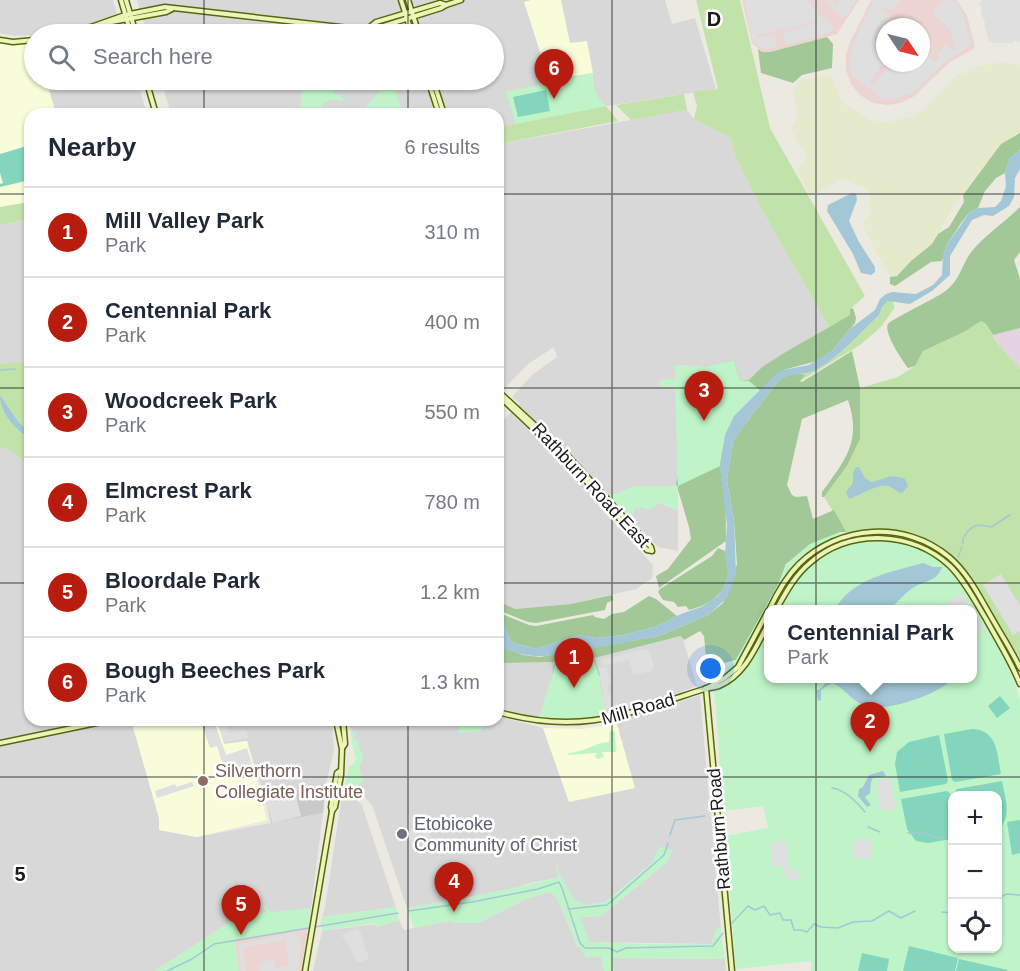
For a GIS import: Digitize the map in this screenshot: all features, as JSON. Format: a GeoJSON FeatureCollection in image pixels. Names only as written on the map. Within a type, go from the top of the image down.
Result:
{"type":"FeatureCollection","features":[{"type":"Feature","properties":{"kind":"street"},"geometry":{"type":"LineString","coordinates":[[121,0],[132,24]]}},
{"type":"Feature","properties":{"kind":"street"},"geometry":{"type":"LineString","coordinates":[[126,0],[129,24]]}},
{"type":"Feature","properties":{"kind":"street"},"geometry":{"type":"LineString","coordinates":[[401,0],[409,24]]}},
{"type":"Feature","properties":{"kind":"street"},"geometry":{"type":"LineString","coordinates":[[408,0],[416,24]]}},
{"type":"Feature","properties":{"kind":"street"},"geometry":{"type":"LineString","coordinates":[[374,24],[441,8],[461,0]]}},
{"type":"Feature","properties":{"kind":"street"},"geometry":{"type":"LineString","coordinates":[[101,24],[165,7],[317,24]]}},
{"type":"Feature","properties":{"kind":"street"},"geometry":{"type":"LineString","coordinates":[[0,40],[24,41]]}},
{"type":"Feature","properties":{"kind":"street"},"geometry":{"type":"LineString","coordinates":[[149,90],[154,108]]}},
{"type":"Feature","properties":{"kind":"street"},"geometry":{"type":"LineString","coordinates":[[431,90],[437,108]]}},
{"type":"Feature","properties":{"kind":"street"},"geometry":{"type":"LineString","coordinates":[[436,90],[442,108]]}},
{"type":"Feature","properties":{"kind":"street","name":"Rathburn Road East"},"geometry":{"type":"LineString","coordinates":[[504,398],[569,457],[651,547],[651,552],[551,444],[504,399]]}},
{"type":"Feature","properties":{"kind":"street"},"geometry":{"type":"LineString","coordinates":[[771,605],[794,569],[821,547],[853,534],[881,531],[899,533],[934,547],[958,566],[975,588],[1020,668]]}},
{"type":"Feature","properties":{"kind":"street"},"geometry":{"type":"LineString","coordinates":[[779,605],[798,574],[818,556],[836,546],[854,540],[873,538],[911,543],[937,556],[962,580],[977,605]]}},
{"type":"Feature","properties":{"kind":"street"},"geometry":{"type":"LineString","coordinates":[[977,605],[1010,661],[1020,684]]}},
{"type":"Feature","properties":{"kind":"street"},"geometry":{"type":"LineString","coordinates":[[706,688],[725,678],[738,667],[764,618]]}},
{"type":"Feature","properties":{"kind":"street"},"geometry":{"type":"LineString","coordinates":[[706,688],[720,686],[738,673],[764,631]]}},
{"type":"Feature","properties":{"kind":"street","name":"Mill Road"},"geometry":{"type":"LineString","coordinates":[[504,713],[548,722],[591,722],[623,716],[706,688]]}},
{"type":"Feature","properties":{"kind":"street","name":"Rathburn Road"},"geometry":{"type":"LineString","coordinates":[[706,688],[732,971]]}},
{"type":"Feature","properties":{"kind":"street"},"geometry":{"type":"LineString","coordinates":[[0,743],[82,726]]}},
{"type":"Feature","properties":{"kind":"street"},"geometry":{"type":"LineString","coordinates":[[305,971],[332,811],[335,807],[341,775],[342,748],[337,726]]}},
{"type":"Feature","properties":{"kind":"street"},"geometry":{"type":"LineString","coordinates":[[342,748],[345,744],[344,726]]}},
{"type":"Feature","properties":{"kind":"shaded area"},"geometry":{"type":"Polygon","coordinates":[[[0,0],[113,0],[120,24],[24,24],[24,35],[0,33],[0,0]]]}},
{"type":"Feature","properties":{"kind":"shaded area"},"geometry":{"type":"Polygon","coordinates":[[[137,0],[665,0],[672,24],[695,18],[716,89],[606,106],[504,126],[504,108],[169,108],[164,90],[504,90],[504,24],[144,24],[137,0]]]}},
{"type":"Feature","properties":{"kind":"shaded area"},"geometry":{"type":"Polygon","coordinates":[[[561,0],[570,43],[587,41],[593,73],[549,80],[524,2],[561,0]]]}},
{"type":"Feature","properties":{"kind":"shaded area"},"geometry":{"type":"Polygon","coordinates":[[[742,0],[859,0],[837,34],[770,52],[762,52],[752,43],[742,0]]]}},
{"type":"Feature","properties":{"kind":"shaded area"},"geometry":{"type":"Polygon","coordinates":[[[744,0],[808,0],[820,18],[822,16],[833,25],[831,32],[785,44],[783,33],[818,22],[820,24],[816,19],[783,31],[782,28],[776,29],[776,32],[758,35],[756,33],[758,39],[776,34],[777,46],[767,49],[753,43],[744,0]]]}},
{"type":"Feature","properties":{"kind":"shaded area"},"geometry":{"type":"Polygon","coordinates":[[[823,0],[836,0],[832,2],[837,6],[838,0],[857,0],[846,17],[842,18],[830,8],[831,5],[823,0]]]}},
{"type":"Feature","properties":{"kind":"shaded area"},"geometry":{"type":"Polygon","coordinates":[[[871,0],[957,0],[967,16],[975,47],[950,62],[913,97],[901,103],[887,105],[873,103],[860,95],[851,84],[846,70],[846,54],[871,0]]]}},
{"type":"Feature","properties":{"kind":"shaded area"},"geometry":{"type":"Polygon","coordinates":[[[874,0],[901,0],[892,10],[882,9],[890,15],[889,18],[876,18],[877,72],[870,82],[873,85],[884,72],[930,72],[930,57],[936,62],[939,58],[937,55],[946,44],[952,50],[956,48],[949,28],[932,14],[939,3],[944,0],[954,0],[962,11],[972,45],[949,59],[913,92],[893,100],[882,99],[851,74],[849,64],[853,44],[874,0]]]}},
{"type":"Feature","properties":{"kind":"shaded area"},"geometry":{"type":"Polygon","coordinates":[[[983,0],[1020,0],[1020,44],[1019,41],[992,43],[989,41],[984,23],[986,22],[980,10],[982,9],[979,3],[983,0]]]}},
{"type":"Feature","properties":{"kind":"shaded area"},"geometry":{"type":"Polygon","coordinates":[[[827,37],[833,44],[832,68],[802,75],[793,83],[761,73],[758,49],[762,52],[770,52],[827,37]]]}},
{"type":"Feature","properties":{"kind":"shaded area"},"geometry":{"type":"Polygon","coordinates":[[[0,43],[24,45],[24,90],[49,90],[54,108],[24,108],[24,203],[0,207],[0,43]]]}},
{"type":"Feature","properties":{"kind":"shaded area"},"geometry":{"type":"Polygon","coordinates":[[[994,63],[1020,65],[1020,133],[1001,144],[954,205],[933,244],[911,261],[897,276],[890,277],[862,225],[871,215],[868,189],[842,179],[810,196],[797,170],[807,154],[797,142],[791,128],[797,117],[793,89],[801,80],[831,75],[840,99],[846,105],[869,119],[884,123],[921,112],[958,75],[994,63]]]}},
{"type":"Feature","properties":{"kind":"shaded area"},"geometry":{"type":"Polygon","coordinates":[[[49,90],[140,90],[145,108],[54,108],[49,90]]]}},
{"type":"Feature","properties":{"kind":"shaded area"},"geometry":{"type":"Polygon","coordinates":[[[687,110],[694,119],[731,138],[735,156],[762,210],[829,327],[762,367],[749,381],[739,380],[734,360],[704,367],[676,365],[678,486],[636,486],[609,496],[598,505],[653,565],[652,578],[636,589],[571,604],[515,609],[504,605],[504,419],[520,404],[512,397],[532,375],[557,357],[554,347],[528,364],[504,387],[504,143],[687,110]]]}},
{"type":"Feature","properties":{"kind":"shaded area"},"geometry":{"type":"Polygon","coordinates":[[[1020,133],[1020,150],[1010,158],[1005,173],[996,178],[985,191],[978,208],[970,212],[961,223],[946,246],[942,261],[931,262],[895,286],[890,284],[890,277],[897,276],[932,244],[938,234],[949,227],[964,202],[963,195],[1001,144],[1020,133]]]}},
{"type":"Feature","properties":{"kind":"shaded area"},"geometry":{"type":"Polygon","coordinates":[[[1020,207],[1020,252],[1014,260],[1020,279],[1020,328],[993,335],[986,324],[981,321],[964,332],[923,351],[915,366],[908,368],[891,340],[888,324],[950,287],[972,251],[1020,207]]]}},
{"type":"Feature","properties":{"kind":"shaded area"},"geometry":{"type":"Polygon","coordinates":[[[24,220],[24,363],[0,364],[0,225],[24,220]]]}},
{"type":"Feature","properties":{"kind":"shaded area"},"geometry":{"type":"Polygon","coordinates":[[[853,308],[855,323],[832,351],[817,361],[783,370],[744,406],[725,435],[726,541],[659,588],[656,576],[668,569],[691,539],[676,483],[704,367],[734,360],[739,380],[749,380],[762,367],[850,315],[850,309],[853,308]]]}},
{"type":"Feature","properties":{"kind":"shaded area"},"geometry":{"type":"Polygon","coordinates":[[[1020,328],[1020,369],[997,343],[993,335],[1020,328]]]}},
{"type":"Feature","properties":{"kind":"shaded area"},"geometry":{"type":"Polygon","coordinates":[[[852,351],[860,388],[860,439],[847,466],[822,497],[822,492],[844,460],[852,439],[852,415],[848,400],[802,419],[787,485],[792,495],[807,496],[813,519],[834,510],[846,532],[840,532],[786,564],[779,583],[767,605],[764,605],[764,610],[736,660],[707,667],[704,636],[700,631],[684,640],[681,636],[594,658],[600,676],[590,680],[550,683],[555,662],[504,663],[504,648],[523,655],[540,657],[659,636],[708,615],[723,603],[737,564],[734,521],[727,480],[733,442],[779,380],[788,375],[798,374],[805,375],[800,381],[802,382],[852,351]]]}},
{"type":"Feature","properties":{"kind":"shaded area"},"geometry":{"type":"Polygon","coordinates":[[[0,447],[12,451],[24,462],[24,726],[133,726],[159,818],[159,830],[197,837],[323,813],[311,908],[236,918],[155,971],[0,971],[0,447]]]}},
{"type":"Feature","properties":{"kind":"shaded area"},"geometry":{"type":"Polygon","coordinates":[[[659,503],[678,510],[678,551],[658,547],[632,520],[634,509],[659,503]]]}},
{"type":"Feature","properties":{"kind":"shaded area"},"geometry":{"type":"Polygon","coordinates":[[[718,548],[725,551],[728,569],[725,585],[716,597],[704,605],[689,610],[686,606],[678,607],[674,602],[663,600],[658,592],[660,589],[712,556],[718,548]]]}},
{"type":"Feature","properties":{"kind":"shaded area"},"geometry":{"type":"Polygon","coordinates":[[[1001,574],[1020,606],[1020,631],[1013,635],[983,585],[1001,574]]]}},
{"type":"Feature","properties":{"kind":"shaded area"},"geometry":{"type":"Polygon","coordinates":[[[963,593],[970,605],[949,605],[947,602],[963,593]]]}},
{"type":"Feature","properties":{"kind":"shaded area"},"geometry":{"type":"Polygon","coordinates":[[[612,595],[613,600],[607,603],[605,610],[536,623],[504,612],[504,604],[515,609],[571,604],[612,595]]]}},
{"type":"Feature","properties":{"kind":"shaded area"},"geometry":{"type":"Polygon","coordinates":[[[649,596],[677,616],[655,627],[623,635],[596,638],[578,635],[536,649],[511,642],[504,625],[504,615],[536,626],[593,615],[604,619],[612,614],[624,612],[649,596]]]}},
{"type":"Feature","properties":{"kind":"shaded area"},"geometry":{"type":"Polygon","coordinates":[[[977,618],[983,628],[977,632],[977,618]]]}},
{"type":"Feature","properties":{"kind":"shaded area"},"geometry":{"type":"Polygon","coordinates":[[[682,636],[697,686],[656,701],[658,709],[700,695],[721,929],[718,927],[711,944],[589,942],[580,917],[601,916],[668,861],[670,852],[651,864],[605,902],[586,905],[574,900],[557,878],[525,884],[519,888],[407,908],[372,805],[356,788],[363,781],[359,768],[363,756],[351,726],[504,726],[504,718],[543,728],[569,802],[617,724],[607,717],[599,682],[600,676],[593,658],[682,636]]]}},
{"type":"Feature","properties":{"kind":"shaded area"},"geometry":{"type":"Polygon","coordinates":[[[647,649],[654,668],[652,671],[633,675],[629,660],[603,666],[602,659],[647,649]]]}},
{"type":"Feature","properties":{"kind":"shaded area"},"geometry":{"type":"Polygon","coordinates":[[[556,662],[539,719],[504,711],[504,663],[556,662]]]}},
{"type":"Feature","properties":{"kind":"shaded area"},"geometry":{"type":"Polygon","coordinates":[[[607,667],[610,682],[608,693],[610,692],[613,707],[605,709],[599,668],[607,667]]]}},
{"type":"Feature","properties":{"kind":"shaded area"},"geometry":{"type":"Polygon","coordinates":[[[617,724],[635,788],[569,802],[543,728],[582,729],[617,724]]]}},
{"type":"Feature","properties":{"kind":"shaded area","name":"Silverthorn Collegiate Institute"},"geometry":{"type":"Polygon","coordinates":[[[133,726],[219,726],[224,744],[247,741],[267,820],[197,837],[159,830],[159,818],[133,726]]]}},
{"type":"Feature","properties":{"kind":"shaded area"},"geometry":{"type":"Polygon","coordinates":[[[202,726],[216,726],[226,755],[247,748],[252,764],[224,774],[220,772],[218,764],[222,762],[217,746],[210,748],[202,726]]]}},
{"type":"Feature","properties":{"kind":"shaded area"},"geometry":{"type":"Polygon","coordinates":[[[219,726],[332,726],[334,750],[326,784],[265,797],[247,741],[224,744],[219,726]]]}},
{"type":"Feature","properties":{"kind":"shaded area"},"geometry":{"type":"Polygon","coordinates":[[[220,726],[227,726],[229,733],[246,730],[248,738],[226,742],[223,740],[220,726]]]}},
{"type":"Feature","properties":{"kind":"shaded area"},"geometry":{"type":"Polygon","coordinates":[[[891,779],[896,809],[881,811],[876,781],[891,779]]]}},
{"type":"Feature","properties":{"kind":"shaded area"},"geometry":{"type":"Polygon","coordinates":[[[192,782],[194,786],[157,798],[155,791],[175,784],[176,787],[192,782]]]}},
{"type":"Feature","properties":{"kind":"shaded area"},"geometry":{"type":"Polygon","coordinates":[[[326,784],[323,813],[271,823],[265,797],[326,784]]]}},
{"type":"Feature","properties":{"kind":"shaded area"},"geometry":{"type":"Polygon","coordinates":[[[292,791],[293,794],[295,793],[301,816],[272,823],[265,797],[292,791]]]}},
{"type":"Feature","properties":{"kind":"shaded area"},"geometry":{"type":"Polygon","coordinates":[[[342,796],[356,799],[362,805],[396,907],[322,917],[342,796]]]}},
{"type":"Feature","properties":{"kind":"shaded area"},"geometry":{"type":"Polygon","coordinates":[[[429,826],[431,837],[397,842],[397,839],[411,836],[410,829],[429,826]]]}},
{"type":"Feature","properties":{"kind":"shaded area"},"geometry":{"type":"Polygon","coordinates":[[[870,839],[873,857],[855,860],[852,842],[870,839]]]}},
{"type":"Feature","properties":{"kind":"shaded area"},"geometry":{"type":"Polygon","coordinates":[[[783,841],[786,843],[790,871],[798,870],[800,879],[787,880],[782,865],[772,867],[770,842],[783,841]]]}},
{"type":"Feature","properties":{"kind":"shaded area"},"geometry":{"type":"Polygon","coordinates":[[[551,892],[558,899],[577,946],[601,956],[604,971],[313,971],[322,931],[375,924],[376,927],[399,920],[404,930],[449,921],[478,923],[528,898],[551,892]]]}},
{"type":"Feature","properties":{"kind":"shaded area"},"geometry":{"type":"Polygon","coordinates":[[[308,928],[301,971],[239,971],[235,941],[308,928]]]}},
{"type":"Feature","properties":{"kind":"shaded area"},"geometry":{"type":"Polygon","coordinates":[[[357,929],[360,931],[369,959],[357,963],[349,945],[341,935],[357,929]]]}},
{"type":"Feature","properties":{"kind":"shaded area"},"geometry":{"type":"Polygon","coordinates":[[[296,932],[302,946],[297,971],[260,971],[259,962],[274,960],[276,968],[289,966],[285,933],[296,932]]]}},
{"type":"Feature","properties":{"kind":"shaded area"},"geometry":{"type":"Polygon","coordinates":[[[283,935],[284,940],[243,948],[246,971],[241,971],[239,944],[283,935]]]}},
{"type":"Feature","properties":{"kind":"shaded area"},"geometry":{"type":"Polygon","coordinates":[[[612,958],[725,959],[726,971],[614,971],[612,958]]]}},
{"type":"Feature","properties":{"kind":"green space"},"geometry":{"type":"Polygon","coordinates":[[[696,0],[740,0],[770,128],[865,296],[850,309],[851,315],[829,327],[762,210],[735,156],[731,138],[694,119],[697,106],[693,92],[718,89],[696,0]]]}},
{"type":"Feature","properties":{"kind":"green space"},"geometry":{"type":"Polygon","coordinates":[[[593,73],[595,91],[606,106],[516,124],[506,92],[593,73]]]}},
{"type":"Feature","properties":{"kind":"green space"},"geometry":{"type":"Polygon","coordinates":[[[302,90],[332,90],[344,99],[342,102],[334,99],[329,101],[322,108],[301,108],[302,90]]]}},
{"type":"Feature","properties":{"kind":"green space"},"geometry":{"type":"Polygon","coordinates":[[[380,90],[395,90],[401,108],[365,108],[380,90]]]}},
{"type":"Feature","properties":{"kind":"green space"},"geometry":{"type":"Polygon","coordinates":[[[546,90],[550,111],[518,117],[513,97],[546,90]]]}},
{"type":"Feature","properties":{"kind":"green space"},"geometry":{"type":"Polygon","coordinates":[[[684,94],[687,110],[631,120],[616,105],[684,94]]]}},
{"type":"Feature","properties":{"kind":"green space"},"geometry":{"type":"Polygon","coordinates":[[[606,106],[618,121],[504,143],[504,126],[606,106]]]}},
{"type":"Feature","properties":{"kind":"green space"},"geometry":{"type":"Polygon","coordinates":[[[24,147],[24,181],[0,187],[3,183],[0,173],[0,154],[24,147]]]}},
{"type":"Feature","properties":{"kind":"green space"},"geometry":{"type":"Polygon","coordinates":[[[24,203],[24,220],[0,225],[0,207],[24,203]]]}},
{"type":"Feature","properties":{"kind":"green space"},"geometry":{"type":"Polygon","coordinates":[[[888,301],[892,301],[895,307],[881,327],[860,345],[800,381],[805,375],[802,374],[823,365],[843,350],[879,315],[882,307],[888,301]]]}},
{"type":"Feature","properties":{"kind":"green space"},"geometry":{"type":"Polygon","coordinates":[[[981,321],[986,324],[997,343],[1020,369],[1020,660],[966,571],[955,559],[918,536],[876,530],[847,534],[824,497],[847,466],[860,439],[860,388],[898,377],[915,366],[923,351],[964,332],[981,321]]]}},
{"type":"Feature","properties":{"kind":"green space"},"geometry":{"type":"Polygon","coordinates":[[[734,360],[739,380],[749,381],[761,391],[743,408],[732,424],[720,466],[678,486],[675,387],[660,387],[659,380],[675,379],[675,365],[704,367],[734,360]]]}},
{"type":"Feature","properties":{"kind":"green space"},"geometry":{"type":"Polygon","coordinates":[[[24,363],[24,462],[12,451],[0,447],[0,364],[24,363]]]}},
{"type":"Feature","properties":{"kind":"green space"},"geometry":{"type":"Polygon","coordinates":[[[636,486],[678,486],[678,510],[659,503],[649,510],[642,507],[634,509],[632,520],[609,496],[636,486]]]}},
{"type":"Feature","properties":{"kind":"green space"},"geometry":{"type":"Polygon","coordinates":[[[840,532],[851,544],[864,541],[892,541],[920,549],[943,564],[953,574],[973,605],[767,605],[786,564],[810,544],[840,532]]]}},
{"type":"Feature","properties":{"kind":"green space"},"geometry":{"type":"Polygon","coordinates":[[[764,610],[764,683],[977,683],[977,612],[1006,663],[1020,700],[1020,971],[811,971],[811,961],[736,969],[725,836],[768,828],[763,806],[723,811],[712,681],[736,660],[764,610]]]}},
{"type":"Feature","properties":{"kind":"green space"},"geometry":{"type":"Polygon","coordinates":[[[593,658],[601,681],[599,682],[607,717],[568,721],[539,719],[556,662],[593,658]]]}},
{"type":"Feature","properties":{"kind":"green space"},"geometry":{"type":"Polygon","coordinates":[[[1000,696],[1010,708],[997,718],[988,706],[1000,696]]]}},
{"type":"Feature","properties":{"kind":"green space"},"geometry":{"type":"Polygon","coordinates":[[[350,726],[352,732],[356,732],[354,738],[359,741],[358,745],[363,756],[359,768],[363,781],[356,788],[345,786],[349,766],[354,764],[356,759],[350,726]]]}},
{"type":"Feature","properties":{"kind":"green space"},"geometry":{"type":"Polygon","coordinates":[[[460,726],[482,726],[481,731],[458,733],[460,726]]]}},
{"type":"Feature","properties":{"kind":"green space"},"geometry":{"type":"Polygon","coordinates":[[[972,729],[981,730],[992,738],[1001,774],[955,782],[952,780],[944,734],[972,729]]]}},
{"type":"Feature","properties":{"kind":"green space"},"geometry":{"type":"Polygon","coordinates":[[[610,731],[615,732],[616,752],[602,752],[604,757],[598,759],[595,757],[597,753],[568,755],[609,742],[610,731]]]}},
{"type":"Feature","properties":{"kind":"green space"},"geometry":{"type":"Polygon","coordinates":[[[939,735],[948,781],[946,784],[900,792],[895,764],[897,752],[909,742],[939,735]]]}},
{"type":"Feature","properties":{"kind":"green space"},"geometry":{"type":"Polygon","coordinates":[[[1002,781],[1007,813],[1003,825],[1002,791],[956,791],[1002,781]]]}},
{"type":"Feature","properties":{"kind":"green space"},"geometry":{"type":"Polygon","coordinates":[[[948,792],[948,840],[928,843],[916,841],[907,829],[901,799],[948,792]]]}},
{"type":"Feature","properties":{"kind":"green space"},"geometry":{"type":"Polygon","coordinates":[[[1020,820],[1020,853],[1012,855],[1007,822],[1020,820]]]}},
{"type":"Feature","properties":{"kind":"green space"},"geometry":{"type":"Polygon","coordinates":[[[660,846],[670,851],[674,847],[668,861],[601,916],[580,917],[589,942],[711,944],[718,926],[721,929],[725,959],[612,958],[614,971],[604,971],[601,956],[587,958],[581,950],[557,899],[551,892],[528,898],[478,923],[448,921],[414,928],[407,908],[463,898],[464,900],[473,898],[473,896],[557,878],[558,873],[552,851],[559,872],[574,900],[586,905],[605,902],[651,864],[660,846]]]}},
{"type":"Feature","properties":{"kind":"green space"},"geometry":{"type":"Polygon","coordinates":[[[250,896],[271,912],[311,908],[308,928],[235,941],[239,971],[155,971],[236,918],[268,912],[250,896]]]}},
{"type":"Feature","properties":{"kind":"green space"},"geometry":{"type":"Polygon","coordinates":[[[396,907],[399,920],[376,927],[374,923],[322,931],[320,927],[322,917],[396,907]]]}},
{"type":"Feature","properties":{"kind":"green space"},"geometry":{"type":"Polygon","coordinates":[[[909,946],[958,958],[955,971],[903,971],[909,946]]]}},
{"type":"Feature","properties":{"kind":"green space"},"geometry":{"type":"Polygon","coordinates":[[[862,953],[889,959],[887,971],[858,971],[862,953]]]}},
{"type":"Feature","properties":{"kind":"green space"},"geometry":{"type":"Polygon","coordinates":[[[959,959],[1008,970],[956,971],[959,959]]]}},
{"type":"Feature","properties":{"kind":"water"},"geometry":{"type":"Polygon","coordinates":[[[1020,150],[1020,169],[1015,178],[1014,197],[1009,206],[993,216],[984,215],[972,220],[950,256],[950,275],[932,291],[910,304],[888,301],[882,307],[879,315],[835,357],[819,368],[779,380],[742,428],[733,443],[727,480],[734,521],[736,573],[727,598],[708,615],[659,636],[548,656],[519,654],[504,649],[504,625],[511,642],[536,649],[578,635],[596,638],[623,635],[655,627],[701,607],[718,596],[726,584],[728,572],[725,554],[727,525],[720,466],[725,435],[734,416],[777,373],[809,365],[832,351],[851,328],[875,310],[880,299],[886,294],[892,292],[916,294],[933,285],[942,275],[943,254],[946,246],[970,212],[978,208],[995,207],[1001,201],[1006,186],[1005,173],[1010,158],[1020,150]]]}},
{"type":"Feature","properties":{"kind":"water"},"geometry":{"type":"Polygon","coordinates":[[[852,193],[856,194],[857,200],[849,221],[875,267],[875,272],[871,275],[861,273],[853,254],[827,211],[828,205],[852,193]]]}},
{"type":"Feature","properties":{"kind":"water"},"geometry":{"type":"Polygon","coordinates":[[[0,395],[24,427],[24,434],[9,420],[0,395]]]}},
{"type":"Feature","properties":{"kind":"water"},"geometry":{"type":"Polygon","coordinates":[[[856,467],[859,467],[865,478],[871,482],[895,476],[905,479],[908,486],[902,493],[884,486],[849,499],[846,492],[853,483],[853,473],[856,467]]]}},
{"type":"Feature","properties":{"kind":"water"},"geometry":{"type":"Polygon","coordinates":[[[923,563],[933,567],[942,567],[935,577],[912,588],[894,605],[838,605],[862,583],[886,573],[923,563]]]}},
{"type":"Feature","properties":{"kind":"water"},"geometry":{"type":"Polygon","coordinates":[[[825,683],[832,683],[821,690],[821,700],[818,701],[816,691],[825,683]]]}},
{"type":"Feature","properties":{"kind":"water"},"geometry":{"type":"Polygon","coordinates":[[[832,683],[948,683],[925,696],[886,707],[861,704],[832,683]]]}},
{"type":"Feature","properties":{"kind":"water"},"geometry":{"type":"Polygon","coordinates":[[[883,771],[886,776],[873,778],[871,782],[870,793],[865,797],[871,805],[867,807],[858,796],[859,789],[863,787],[869,775],[883,771]]]}},
{"type":"Feature","properties":{"kind":"waterway"},"geometry":{"type":"LineString","coordinates":[[0,370],[15,369]]}},
{"type":"Feature","properties":{"kind":"waterway"},"geometry":{"type":"LineString","coordinates":[[964,537],[975,526],[991,527],[1010,515]]}},
{"type":"Feature","properties":{"kind":"waterway"},"geometry":{"type":"LineString","coordinates":[[963,538],[963,544]]}},
{"type":"Feature","properties":{"kind":"waterway"},"geometry":{"type":"LineString","coordinates":[[958,557],[962,547]]}},
{"type":"Feature","properties":{"kind":"waterway"},"geometry":{"type":"LineString","coordinates":[[832,788],[846,794],[865,812]]}},
{"type":"Feature","properties":{"kind":"waterway"},"geometry":{"type":"LineString","coordinates":[[670,835],[675,820],[705,816]]}},
{"type":"Feature","properties":{"kind":"waterway"},"geometry":{"type":"LineString","coordinates":[[868,827],[880,832]]}},
{"type":"Feature","properties":{"kind":"waterway"},"geometry":{"type":"LineString","coordinates":[[908,833],[923,833],[938,838],[948,836]]}},
{"type":"Feature","properties":{"kind":"waterway"},"geometry":{"type":"LineString","coordinates":[[568,909],[607,905],[664,855],[668,843]]}},
{"type":"Feature","properties":{"kind":"waterway"},"geometry":{"type":"LineString","coordinates":[[409,911],[472,902],[538,889],[559,882],[580,943],[585,948],[609,948],[617,952],[626,948],[713,946],[723,933]]}},
{"type":"Feature","properties":{"kind":"waterway"},"geometry":{"type":"LineString","coordinates":[[1002,896],[1007,894],[1020,895]]}},
{"type":"Feature","properties":{"kind":"waterway"},"geometry":{"type":"LineString","coordinates":[[732,923],[748,906],[755,910],[764,906],[770,915],[780,913],[783,920],[791,920],[794,930],[807,932],[814,924],[821,927],[838,928],[853,922],[872,921],[889,911],[901,918],[915,911]]}},
{"type":"Feature","properties":{"kind":"waterway"},"geometry":{"type":"LineString","coordinates":[[942,912],[948,913]]}},
{"type":"Feature","properties":{"kind":"waterway"},"geometry":{"type":"LineString","coordinates":[[167,971],[192,959],[214,944],[398,913]]}},
{"type":"Feature","properties":{"kind":"place","name":"Bough Beeches Park"},"geometry":{"type":"Point","coordinates":[554,99]}},
{"type":"Feature","properties":{"kind":"place","name":"Woodcreek Park"},"geometry":{"type":"Point","coordinates":[704,421]}},
{"type":"Feature","properties":{"kind":"place","name":"Mill Valley Park"},"geometry":{"type":"Point","coordinates":[574,688]}},
{"type":"Feature","properties":{"kind":"place","name":"Centennial Park"},"geometry":{"type":"Point","coordinates":[870,752]}},
{"type":"Feature","properties":{"kind":"place","name":"Silverthorn Collegiate Institute"},"geometry":{"type":"Point","coordinates":[203,781]}},
{"type":"Feature","properties":{"kind":"place","name":"Etobicoke Community of Christ"},"geometry":{"type":"Point","coordinates":[402,834]}},
{"type":"Feature","properties":{"kind":"place","name":"Elmcrest Park"},"geometry":{"type":"Point","coordinates":[454,912]}},
{"type":"Feature","properties":{"kind":"place","name":"Bloordale Park"},"geometry":{"type":"Point","coordinates":[241,935]}}]}
